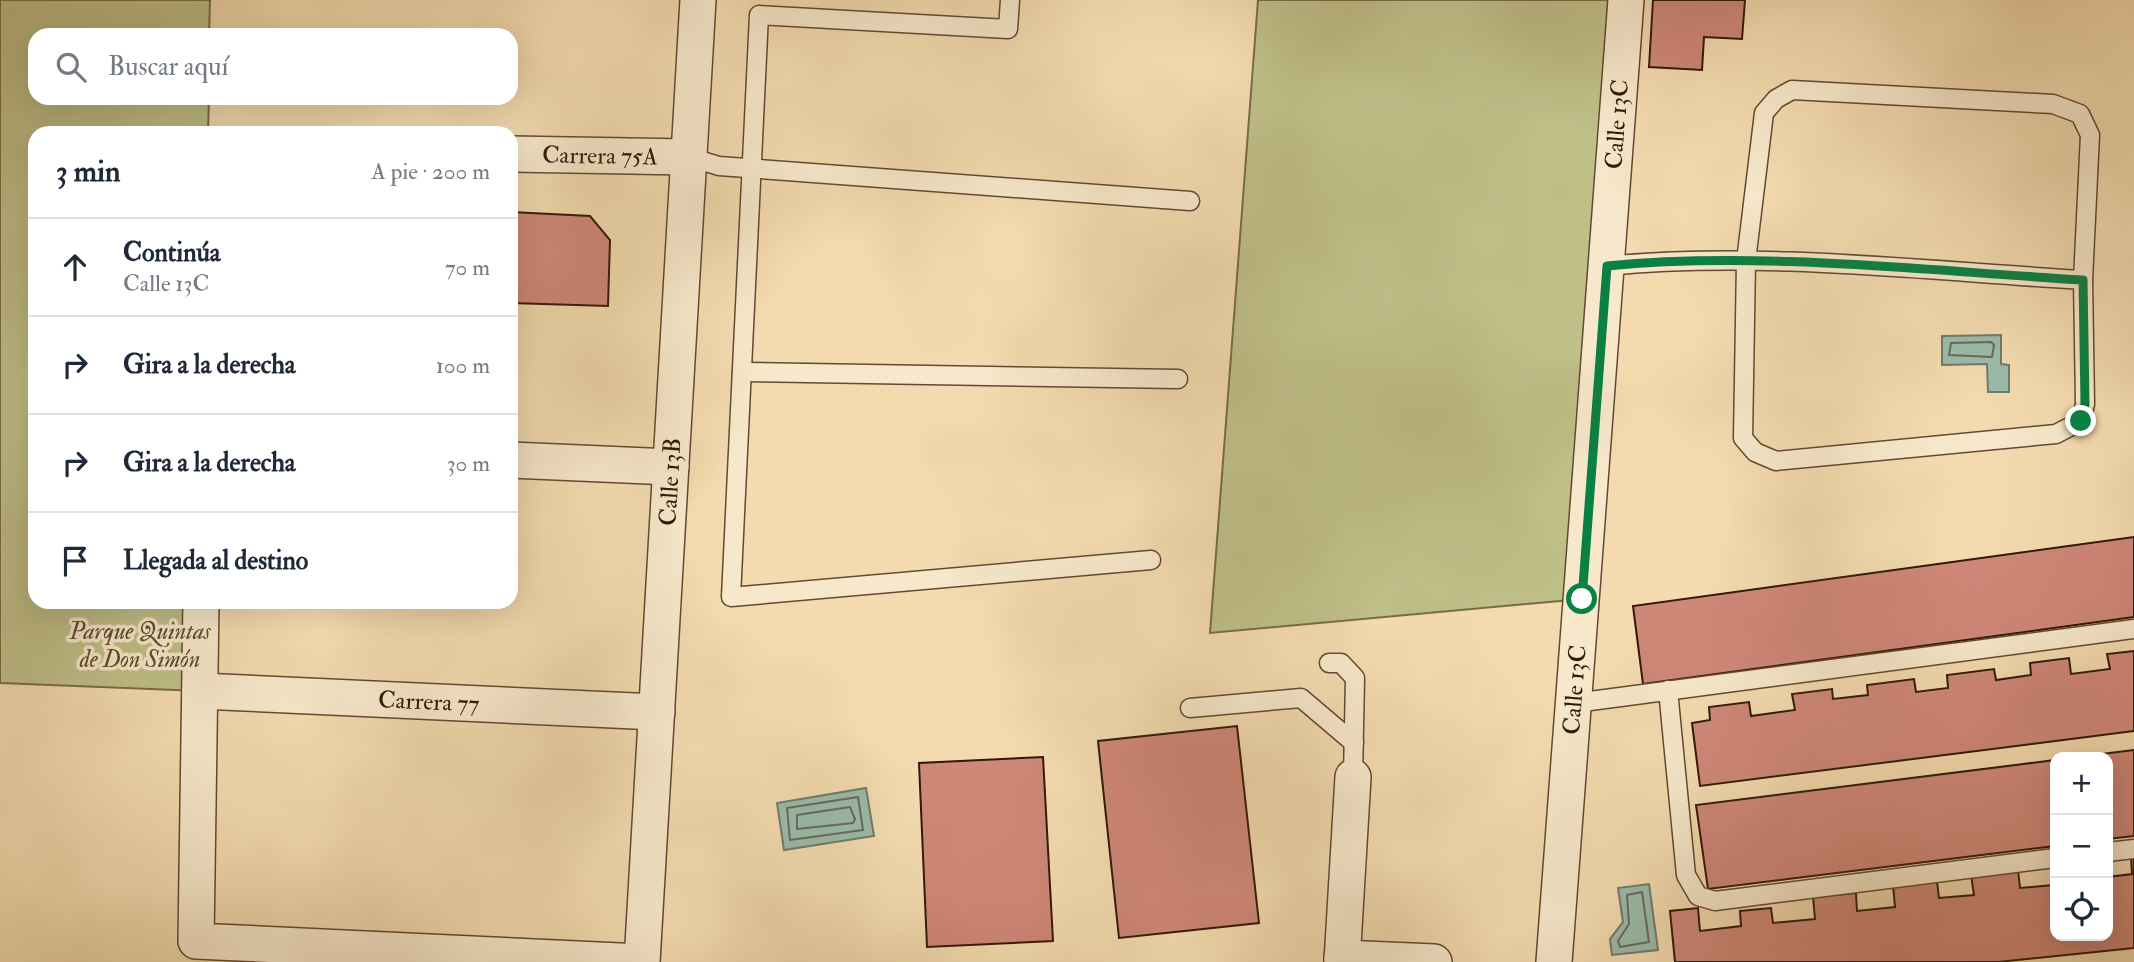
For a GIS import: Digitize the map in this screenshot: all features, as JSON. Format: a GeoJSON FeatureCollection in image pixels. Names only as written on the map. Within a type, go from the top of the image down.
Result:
{"type":"FeatureCollection","features":[{"type":"Feature","properties":{"kind":"street","name":"Calle 13B"},"geometry":{"type":"LineString","coordinates":[[642,962],[698,0]]}},
{"type":"Feature","properties":{"kind":"street","name":"Calle 13C"},"geometry":{"type":"LineString","coordinates":[[1554,962],[1626,0]]}},
{"type":"Feature","properties":{"kind":"street","name":"Carrera 75A"},"geometry":{"type":"LineString","coordinates":[[518,154],[689,157]]}},
{"type":"Feature","properties":{"kind":"street"},"geometry":{"type":"LineString","coordinates":[[518,460],[671,467]]}},
{"type":"Feature","properties":{"kind":"street"},"geometry":{"type":"LineString","coordinates":[[201,609],[196,940],[228,952],[642,962]]}},
{"type":"Feature","properties":{"kind":"street","name":"Carrera 77"},"geometry":{"type":"LineString","coordinates":[[200,691],[657,712]]}},
{"type":"Feature","properties":{"kind":"street"},"geometry":{"type":"LineString","coordinates":[[1354,760],[1342,960],[1434,962]]}},
{"type":"Feature","properties":{"kind":"lane"},"geometry":{"type":"LineString","coordinates":[[1010,0],[1008,29],[759,15],[731,597],[1152,560]]}},
{"type":"Feature","properties":{"kind":"lane"},"geometry":{"type":"LineString","coordinates":[[1792,90],[2053,104],[2080,114],[2090,135],[2083,280],[2085,404],[2081,421],[2056,433],[1776,461],[1755,452],[1743,438],[1746,261],[1763,113],[1776,99],[1792,90]]}},
{"type":"Feature","properties":{"kind":"lane"},"geometry":{"type":"LineString","coordinates":[[689,157],[719,166],[1190,201]]}},
{"type":"Feature","properties":{"kind":"lane"},"geometry":{"type":"LineString","coordinates":[[1607,266],[1662,261],[1746,261],[2083,280]]}},
{"type":"Feature","properties":{"kind":"lane"},"geometry":{"type":"LineString","coordinates":[[742,372],[1178,379]]}},
{"type":"Feature","properties":{"kind":"lane"},"geometry":{"type":"LineString","coordinates":[[1575,703],[2134,629]]}},
{"type":"Feature","properties":{"kind":"lane"},"geometry":{"type":"LineString","coordinates":[[1329,663],[1340,663],[1356,678],[1354,760]]}},
{"type":"Feature","properties":{"kind":"lane"},"geometry":{"type":"LineString","coordinates":[[1668,690],[1686,875],[1698,896],[1715,901],[2050,860]]}},
{"type":"Feature","properties":{"kind":"lane"},"geometry":{"type":"LineString","coordinates":[[1190,708],[1301,698],[1354,760]]}},
{"type":"Feature","properties":{"kind":"lane"},"geometry":{"type":"LineString","coordinates":[[2113,851],[2134,849]]}},
{"type":"Feature","properties":{"kind":"green space","name":"Parque Quintas de Don Simón"},"geometry":{"type":"Polygon","coordinates":[[[0,0],[210,0],[209,28],[28,28],[28,105],[209,105],[208,126],[28,126],[28,609],[201,609],[200,691],[0,683],[0,0]]]}},
{"type":"Feature","properties":{"kind":"green space"},"geometry":{"type":"Polygon","coordinates":[[[1258,0],[1626,0],[1582,599],[1210,633],[1258,0]]]}},
{"type":"Feature","properties":{"kind":"water"},"geometry":{"type":"Polygon","coordinates":[[[2001,335],[2001,364],[2009,365],[2009,392],[1988,392],[1987,364],[1942,365],[1942,336],[2001,335]]]}},
{"type":"Feature","properties":{"kind":"water"},"geometry":{"type":"Polygon","coordinates":[[[866,788],[874,836],[784,850],[777,803],[866,788]]]}},
{"type":"Feature","properties":{"kind":"water"},"geometry":{"type":"Polygon","coordinates":[[[1649,884],[1658,950],[1612,955],[1610,939],[1623,922],[1618,888],[1649,884]]]}},
{"type":"Feature","properties":{"kind":"building"},"geometry":{"type":"Polygon","coordinates":[[[1653,0],[1745,0],[1742,39],[1704,37],[1702,70],[1649,67],[1653,0]]]}},
{"type":"Feature","properties":{"kind":"building"},"geometry":{"type":"Polygon","coordinates":[[[518,212],[590,216],[610,240],[608,306],[518,303],[518,212]]]}},
{"type":"Feature","properties":{"kind":"building"},"geometry":{"type":"Polygon","coordinates":[[[2134,537],[2134,617],[1643,684],[1633,606],[2134,537]]]}},
{"type":"Feature","properties":{"kind":"building"},"geometry":{"type":"Polygon","coordinates":[[[2134,651],[2134,731],[1700,786],[1692,723],[1710,720],[1709,707],[1749,702],[1751,716],[1795,710],[1792,694],[1832,689],[1833,699],[1868,695],[1867,685],[1914,679],[1916,692],[1948,688],[1947,675],[1994,669],[1996,680],[2031,675],[2030,663],[2069,658],[2071,674],[2110,669],[2107,654],[2134,651]]]}},
{"type":"Feature","properties":{"kind":"building"},"geometry":{"type":"Polygon","coordinates":[[[1237,726],[1259,923],[1119,938],[1098,741],[1237,726]]]}},
{"type":"Feature","properties":{"kind":"building"},"geometry":{"type":"Polygon","coordinates":[[[2134,750],[2134,836],[2113,838],[2113,753],[2134,750]]]}},
{"type":"Feature","properties":{"kind":"building"},"geometry":{"type":"Polygon","coordinates":[[[1043,757],[1053,941],[927,947],[919,763],[1043,757]]]}},
{"type":"Feature","properties":{"kind":"building"},"geometry":{"type":"Polygon","coordinates":[[[2050,761],[2050,847],[1708,889],[1696,805],[2050,761]]]}},
{"type":"Feature","properties":{"kind":"building"},"geometry":{"type":"Polygon","coordinates":[[[2131,858],[2134,858],[2134,948],[1998,962],[1675,962],[1670,911],[1698,908],[1700,931],[1741,926],[1740,911],[1771,908],[1773,923],[1815,919],[1813,897],[1856,893],[1857,911],[1895,907],[1893,885],[1937,881],[1939,898],[1974,895],[1971,875],[2018,870],[2020,888],[2050,885],[2050,941],[2113,941],[2113,876],[2132,874],[2131,858]]]}},
{"type":"Feature","properties":{"kind":"route"},"geometry":{"type":"LineString","coordinates":[[1582,599],[1607,266],[1662,261],[1746,261],[2083,280],[2085,404],[2081,421]]}}]}
